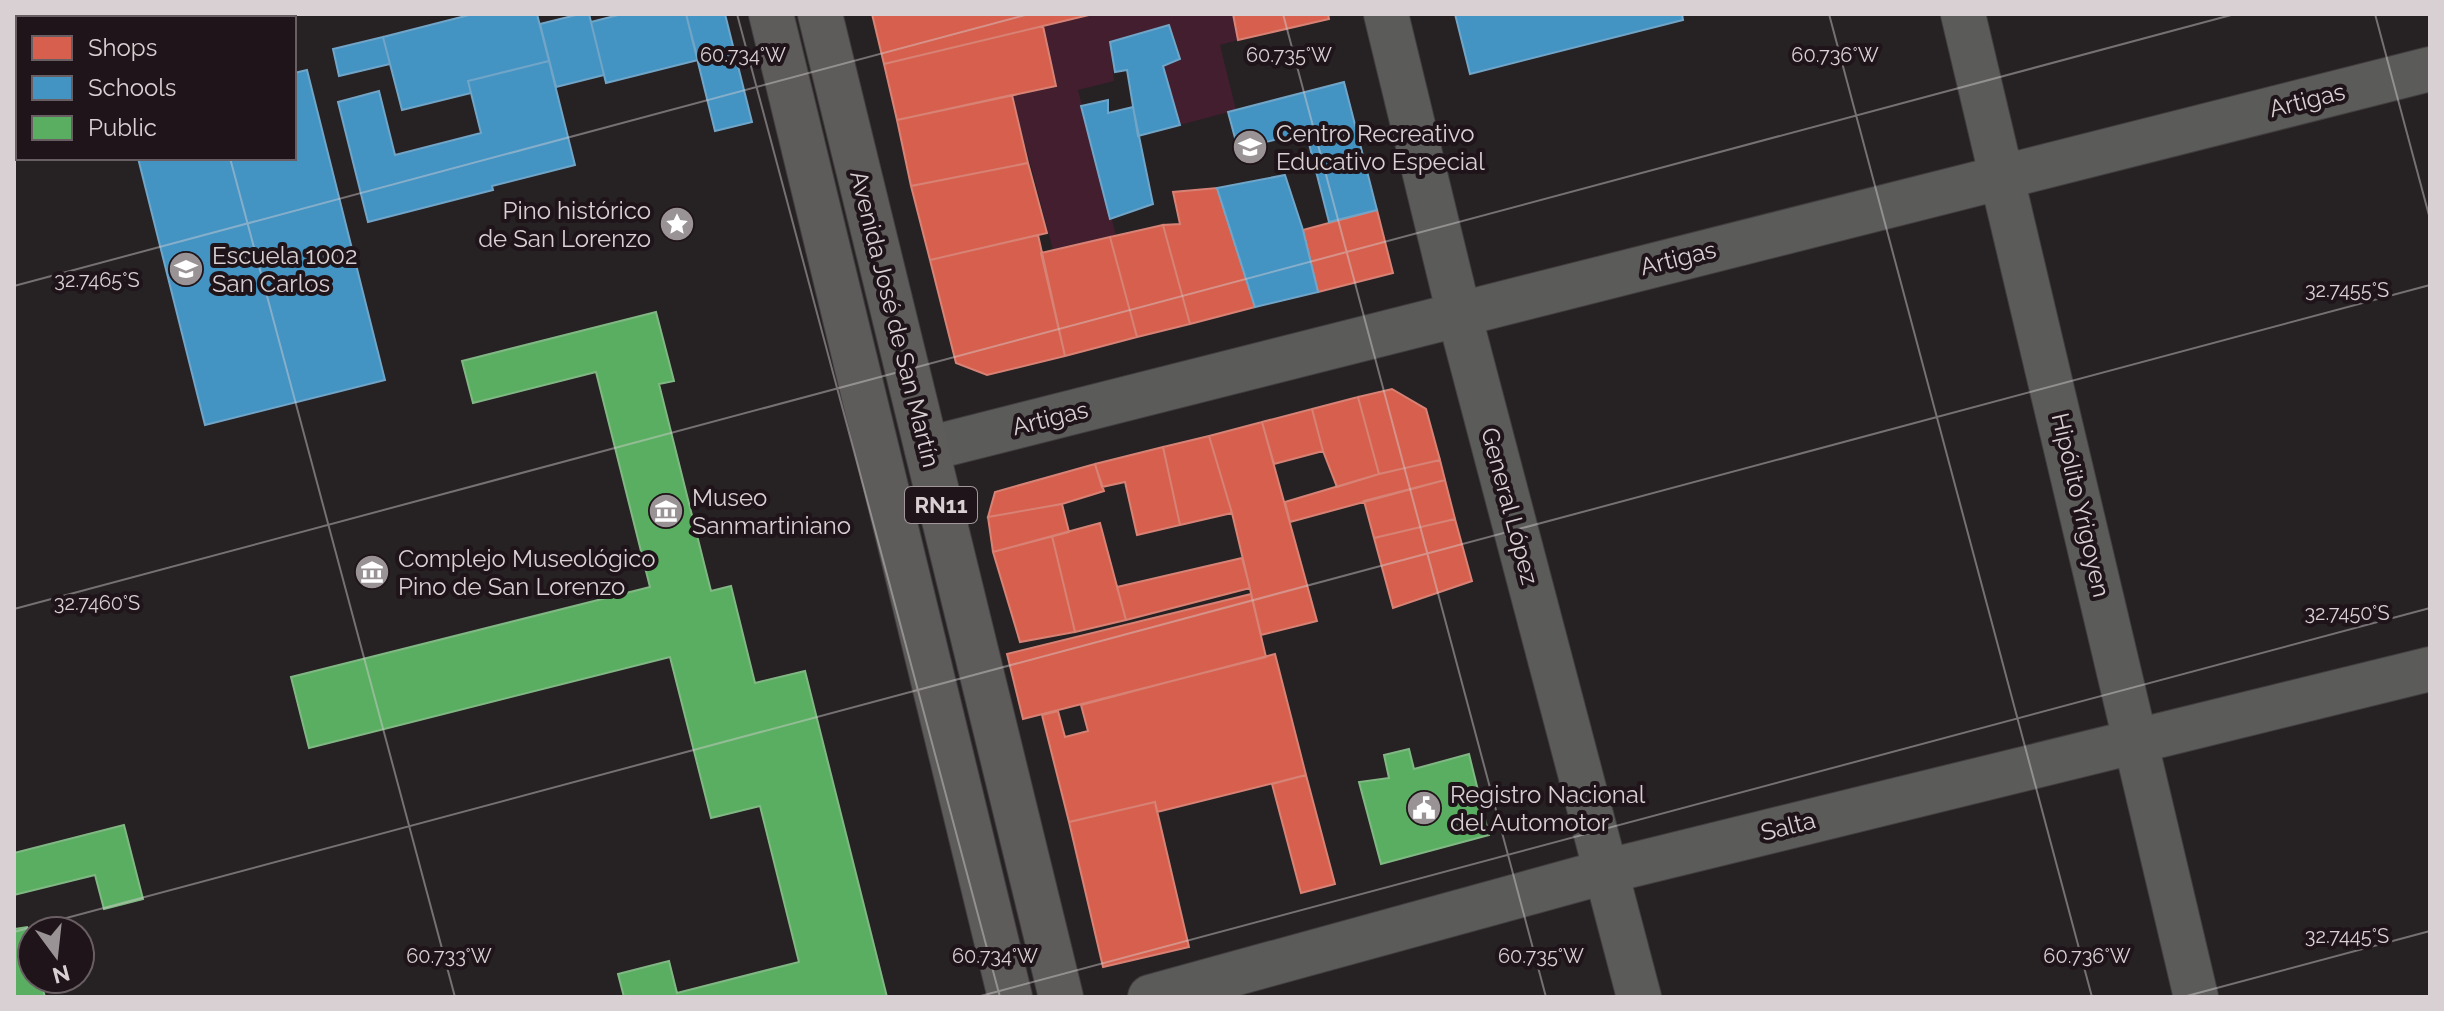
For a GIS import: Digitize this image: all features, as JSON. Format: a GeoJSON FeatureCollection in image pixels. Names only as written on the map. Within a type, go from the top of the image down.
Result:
{"type":"FeatureCollection","features":[{"type":"Feature","properties":{"kind":"main road","name":"Avenida José de San Martín"},"geometry":{"type":"LineString","coordinates":[[771,14],[1010,997]]}},
{"type":"Feature","properties":{"kind":"main road","name":"Avenida José de San Martín"},"geometry":{"type":"LineString","coordinates":[[820,14],[1061,997]]}},
{"type":"Feature","properties":{"kind":"street","name":"General López"},"geometry":{"type":"LineString","coordinates":[[1386,14],[1459,314],[1639,997]]}},
{"type":"Feature","properties":{"kind":"street","name":"Hipólito Yrigoyen"},"geometry":{"type":"LineString","coordinates":[[1963,14],[2196,997]]}},
{"type":"Feature","properties":{"kind":"street","name":"Artigas"},"geometry":{"type":"LineString","coordinates":[[927,449],[2430,69]]}},
{"type":"Feature","properties":{"kind":"street","name":"Salta"},"geometry":{"type":"LineString","coordinates":[[1150,997],[1608,871],[2430,669]]}},
{"type":"Feature","properties":{"kind":"shaded area"},"geometry":{"type":"Polygon","coordinates":[[[1093,14],[1233,14],[1238,40],[1220,45],[1236,110],[1180,125],[1163,66],[1180,59],[1169,25],[1110,41],[1114,81],[1078,90],[1116,235],[1053,250],[1012,95],[1056,86],[1043,26],[1093,14]]]}},
{"type":"Feature","properties":{"kind":"building: Shops"},"geometry":{"type":"Polygon","coordinates":[[[872,14],[1093,14],[884,64],[872,14]]]}},
{"type":"Feature","properties":{"kind":"building: Shops"},"geometry":{"type":"Polygon","coordinates":[[[1233,14],[1328,14],[1329,19],[1238,40],[1233,14]]]}},
{"type":"Feature","properties":{"kind":"building: Shops"},"geometry":{"type":"Polygon","coordinates":[[[1043,26],[1056,86],[897,120],[884,64],[1043,26]]]}},
{"type":"Feature","properties":{"kind":"building: Shops"},"geometry":{"type":"Polygon","coordinates":[[[1012,95],[1028,163],[911,186],[897,120],[1012,95]]]}},
{"type":"Feature","properties":{"kind":"building: Shops"},"geometry":{"type":"Polygon","coordinates":[[[1028,163],[1047,233],[930,260],[911,186],[1028,163]]]}},
{"type":"Feature","properties":{"kind":"building: Shops"},"geometry":{"type":"Polygon","coordinates":[[[1217,188],[1255,307],[1190,324],[1163,225],[1180,224],[1173,192],[1217,188]]]}},
{"type":"Feature","properties":{"kind":"building: Shops"},"geometry":{"type":"Polygon","coordinates":[[[1377,210],[1393,273],[1318,292],[1303,230],[1377,210]]]}},
{"type":"Feature","properties":{"kind":"building: Shops"},"geometry":{"type":"Polygon","coordinates":[[[1163,225],[1190,324],[1137,337],[1110,237],[1163,225]]]}},
{"type":"Feature","properties":{"kind":"building: Shops"},"geometry":{"type":"Polygon","coordinates":[[[1038,235],[1065,356],[987,375],[956,363],[930,260],[1038,235]]]}},
{"type":"Feature","properties":{"kind":"building: Shops"},"geometry":{"type":"Polygon","coordinates":[[[1110,237],[1137,337],[1065,356],[1041,253],[1110,237]]]}},
{"type":"Feature","properties":{"kind":"building: Shops"},"geometry":{"type":"Polygon","coordinates":[[[1392,389],[1426,409],[1440,460],[1379,474],[1358,397],[1392,389]]]}},
{"type":"Feature","properties":{"kind":"building: Shops"},"geometry":{"type":"Polygon","coordinates":[[[1358,397],[1379,474],[1337,487],[1312,409],[1358,397]]]}},
{"type":"Feature","properties":{"kind":"building: Shops"},"geometry":{"type":"Polygon","coordinates":[[[1312,409],[1323,451],[1274,464],[1262,422],[1312,409]]]}},
{"type":"Feature","properties":{"kind":"building: Shops"},"geometry":{"type":"Polygon","coordinates":[[[1262,422],[1317,621],[1261,635],[1232,513],[1209,436],[1262,422]]]}},
{"type":"Feature","properties":{"kind":"building: Shops"},"geometry":{"type":"Polygon","coordinates":[[[1209,436],[1232,513],[1180,525],[1163,447],[1209,436]]]}},
{"type":"Feature","properties":{"kind":"building: Shops"},"geometry":{"type":"Polygon","coordinates":[[[1163,447],[1180,525],[1137,535],[1125,482],[1102,487],[1095,464],[1163,447]]]}},
{"type":"Feature","properties":{"kind":"building: Shops"},"geometry":{"type":"Polygon","coordinates":[[[1440,460],[1445,480],[1290,522],[1285,502],[1379,474],[1440,460]]]}},
{"type":"Feature","properties":{"kind":"building: Shops"},"geometry":{"type":"Polygon","coordinates":[[[1095,464],[1104,491],[1062,504],[988,517],[995,492],[1095,464]]]}},
{"type":"Feature","properties":{"kind":"building: Shops"},"geometry":{"type":"Polygon","coordinates":[[[1445,480],[1455,519],[1374,538],[1364,501],[1445,480]]]}},
{"type":"Feature","properties":{"kind":"building: Shops"},"geometry":{"type":"Polygon","coordinates":[[[1062,504],[1069,532],[993,552],[988,517],[1062,504]]]}},
{"type":"Feature","properties":{"kind":"building: Shops"},"geometry":{"type":"Polygon","coordinates":[[[1455,519],[1472,581],[1393,608],[1374,538],[1455,519]]]}},
{"type":"Feature","properties":{"kind":"building: Shops"},"geometry":{"type":"Polygon","coordinates":[[[1100,523],[1126,620],[1075,632],[1052,536],[1100,523]]]}},
{"type":"Feature","properties":{"kind":"building: Shops"},"geometry":{"type":"Polygon","coordinates":[[[1052,536],[1075,632],[1020,642],[993,552],[1052,536]]]}},
{"type":"Feature","properties":{"kind":"building: Shops"},"geometry":{"type":"Polygon","coordinates":[[[1242,558],[1250,588],[1126,620],[1117,587],[1242,558]]]}},
{"type":"Feature","properties":{"kind":"building: Shops"},"geometry":{"type":"Polygon","coordinates":[[[1251,594],[1266,657],[1023,719],[1007,654],[1251,594]]]}},
{"type":"Feature","properties":{"kind":"building: Shops"},"geometry":{"type":"Polygon","coordinates":[[[1275,654],[1306,775],[1157,812],[1155,802],[1069,822],[1042,715],[1058,711],[1065,737],[1088,731],[1081,705],[1275,654]]]}},
{"type":"Feature","properties":{"kind":"building: Shops"},"geometry":{"type":"Polygon","coordinates":[[[1306,775],[1335,884],[1301,893],[1272,784],[1306,775]]]}},
{"type":"Feature","properties":{"kind":"building: Shops"},"geometry":{"type":"Polygon","coordinates":[[[1155,802],[1189,947],[1103,967],[1069,822],[1155,802]]]}},
{"type":"Feature","properties":{"kind":"building: Schools"},"geometry":{"type":"Polygon","coordinates":[[[473,14],[537,14],[549,61],[468,81],[471,93],[402,110],[383,37],[473,14]]]}},
{"type":"Feature","properties":{"kind":"building: Schools"},"geometry":{"type":"Polygon","coordinates":[[[589,14],[604,75],[556,87],[540,24],[589,14]]]}},
{"type":"Feature","properties":{"kind":"building: Schools"},"geometry":{"type":"Polygon","coordinates":[[[622,14],[686,14],[698,60],[606,83],[591,22],[622,14]]]}},
{"type":"Feature","properties":{"kind":"building: Schools"},"geometry":{"type":"Polygon","coordinates":[[[686,14],[725,14],[752,122],[715,131],[686,14]]]}},
{"type":"Feature","properties":{"kind":"building: Schools"},"geometry":{"type":"Polygon","coordinates":[[[1455,14],[1682,14],[1683,20],[1470,74],[1455,14]]]}},
{"type":"Feature","properties":{"kind":"building: Schools"},"geometry":{"type":"Polygon","coordinates":[[[1169,25],[1180,59],[1163,66],[1180,125],[1138,136],[1127,70],[1115,72],[1110,42],[1169,25]]]}},
{"type":"Feature","properties":{"kind":"building: Schools"},"geometry":{"type":"Polygon","coordinates":[[[383,37],[390,64],[339,76],[333,49],[383,37]]]}},
{"type":"Feature","properties":{"kind":"building: Schools"},"geometry":{"type":"Polygon","coordinates":[[[549,61],[575,165],[368,222],[338,102],[379,91],[395,155],[481,133],[468,81],[549,61]]]}},
{"type":"Feature","properties":{"kind":"building: Schools"},"geometry":{"type":"Polygon","coordinates":[[[307,70],[385,380],[205,425],[139,160],[296,160],[296,73],[307,70]]]}},
{"type":"Feature","properties":{"kind":"building: Schools"},"geometry":{"type":"Polygon","coordinates":[[[1344,82],[1377,210],[1329,222],[1306,132],[1238,149],[1228,112],[1344,82]]]}},
{"type":"Feature","properties":{"kind":"building: Schools"},"geometry":{"type":"Polygon","coordinates":[[[1108,100],[1108,113],[1133,107],[1153,204],[1110,219],[1081,106],[1108,100]]]}},
{"type":"Feature","properties":{"kind":"building: Schools"},"geometry":{"type":"Polygon","coordinates":[[[1285,175],[1318,292],[1255,307],[1217,188],[1285,175]]]}},
{"type":"Feature","properties":{"kind":"building: Public"},"geometry":{"type":"Polygon","coordinates":[[[656,312],[674,381],[659,384],[711,591],[731,586],[755,683],[805,671],[887,997],[624,997],[618,974],[669,961],[677,993],[799,962],[760,806],[711,818],[670,657],[309,748],[291,677],[650,587],[596,372],[473,403],[462,361],[656,312]]]}},
{"type":"Feature","properties":{"kind":"building: Public","name":"Registro Nacional del Automotor"},"geometry":{"type":"Polygon","coordinates":[[[1409,749],[1414,769],[1469,754],[1489,835],[1381,864],[1359,782],[1389,778],[1384,755],[1409,749]]]}},
{"type":"Feature","properties":{"kind":"building: Public"},"geometry":{"type":"Polygon","coordinates":[[[124,825],[143,899],[104,909],[95,875],[14,895],[14,853],[124,825]]]}},
{"type":"Feature","properties":{"kind":"building: Public"},"geometry":{"type":"Polygon","coordinates":[[[14,929],[16,995],[45,997],[14,997],[14,929]]]}},
{"type":"Feature","properties":{"kind":"place","name":"Centro Recreativo Educativo Especial"},"geometry":{"type":"Point","coordinates":[1250,147]}},
{"type":"Feature","properties":{"kind":"place","name":"Pino histórico de San Lorenzo"},"geometry":{"type":"Point","coordinates":[677,224]}},
{"type":"Feature","properties":{"kind":"place","name":"Escuela 1002 San Carlos"},"geometry":{"type":"Point","coordinates":[186,269]}},
{"type":"Feature","properties":{"kind":"place","name":"Museo Sanmartiniano"},"geometry":{"type":"Point","coordinates":[666,511]}},
{"type":"Feature","properties":{"kind":"place","name":"Complejo Museológico Pino de San Lorenzo"},"geometry":{"type":"Point","coordinates":[372,572]}},
{"type":"Feature","properties":{"kind":"place","name":"Registro Nacional del Automotor"},"geometry":{"type":"Point","coordinates":[1424,808]}}]}
